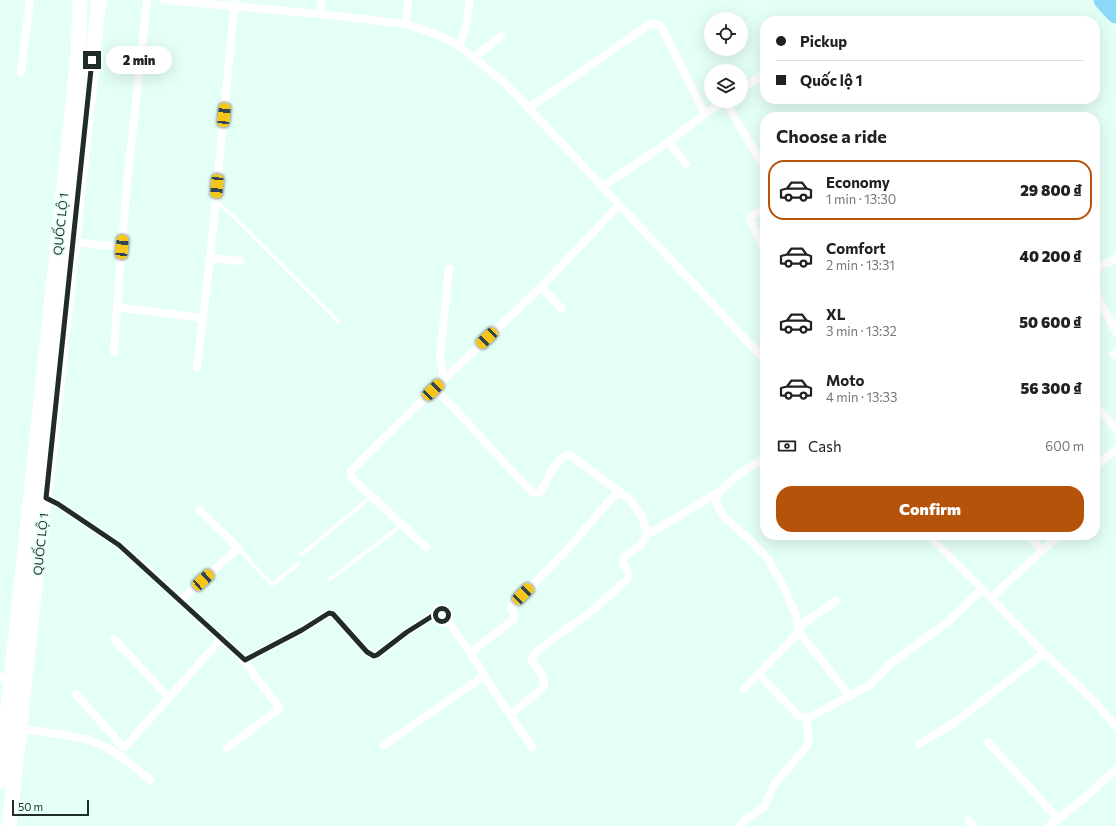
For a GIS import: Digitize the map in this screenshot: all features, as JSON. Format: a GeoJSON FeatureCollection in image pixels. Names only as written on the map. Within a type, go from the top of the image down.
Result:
{"type":"FeatureCollection","features":[{"type":"Feature","properties":{"kind":"highway","name":"QUỐC LỘ 1"},"geometry":{"type":"LineString","coordinates":[[0,782],[5,680],[75,84],[80,0]]}},
{"type":"Feature","properties":{"kind":"highway","name":"QUỐC LỘ 1"},"geometry":{"type":"LineString","coordinates":[[9,826],[46,498],[99,0]]}},
{"type":"Feature","properties":{"kind":"street"},"geometry":{"type":"LineString","coordinates":[[22,72],[30,0]]}},
{"type":"Feature","properties":{"kind":"street"},"geometry":{"type":"LineString","coordinates":[[114,352],[126,194],[147,0]]}},
{"type":"Feature","properties":{"kind":"street"},"geometry":{"type":"LineString","coordinates":[[164,0],[235,3],[406,24],[441,36],[459,46],[505,83],[760,355]]}},
{"type":"Feature","properties":{"kind":"street"},"geometry":{"type":"LineString","coordinates":[[320,14],[322,0]]}},
{"type":"Feature","properties":{"kind":"street"},"geometry":{"type":"LineString","coordinates":[[406,24],[408,0]]}},
{"type":"Feature","properties":{"kind":"street"},"geometry":{"type":"LineString","coordinates":[[459,46],[466,27],[470,0]]}},
{"type":"Feature","properties":{"kind":"street"},"geometry":{"type":"LineString","coordinates":[[197,366],[210,258],[235,3]]}},
{"type":"Feature","properties":{"kind":"street"},"geometry":{"type":"LineString","coordinates":[[529,108],[647,26],[654,23],[662,28],[705,114]]}},
{"type":"Feature","properties":{"kind":"street"},"geometry":{"type":"LineString","coordinates":[[474,58],[501,36]]}},
{"type":"Feature","properties":{"kind":"street"},"geometry":{"type":"LineString","coordinates":[[748,85],[760,76]]}},
{"type":"Feature","properties":{"kind":"street"},"geometry":{"type":"LineString","coordinates":[[602,186],[668,142],[714,108]]}},
{"type":"Feature","properties":{"kind":"street"},"geometry":{"type":"LineString","coordinates":[[729,108],[760,160]]}},
{"type":"Feature","properties":{"kind":"street"},"geometry":{"type":"LineString","coordinates":[[668,142],[686,164]]}},
{"type":"Feature","properties":{"kind":"street"},"geometry":{"type":"LineString","coordinates":[[426,547],[352,478],[351,471],[541,287],[619,206]]}},
{"type":"Feature","properties":{"kind":"street"},"geometry":{"type":"LineString","coordinates":[[760,212],[753,215],[750,220],[760,240]]}},
{"type":"Feature","properties":{"kind":"street"},"geometry":{"type":"LineString","coordinates":[[73,242],[122,247]]}},
{"type":"Feature","properties":{"kind":"street"},"geometry":{"type":"LineString","coordinates":[[210,258],[240,261]]}},
{"type":"Feature","properties":{"kind":"street"},"geometry":{"type":"LineString","coordinates":[[1100,266],[1116,258]]}},
{"type":"Feature","properties":{"kind":"street"},"geometry":{"type":"LineString","coordinates":[[444,380],[440,358],[449,269]]}},
{"type":"Feature","properties":{"kind":"street"},"geometry":{"type":"LineString","coordinates":[[541,287],[562,309]]}},
{"type":"Feature","properties":{"kind":"street"},"geometry":{"type":"LineString","coordinates":[[1100,302],[1116,332]]}},
{"type":"Feature","properties":{"kind":"street"},"geometry":{"type":"LineString","coordinates":[[117,307],[202,318]]}},
{"type":"Feature","properties":{"kind":"street"},"geometry":{"type":"LineString","coordinates":[[433,390],[437,391],[457,411],[499,459],[535,494],[538,494],[541,491],[558,461],[562,457],[570,455],[632,502],[642,516],[645,528],[648,532]]}},
{"type":"Feature","properties":{"kind":"street"},"geometry":{"type":"LineString","coordinates":[[1100,411],[1116,429]]}},
{"type":"Feature","properties":{"kind":"street"},"geometry":{"type":"LineString","coordinates":[[1100,462],[1116,450]]}},
{"type":"Feature","properties":{"kind":"street"},"geometry":{"type":"LineString","coordinates":[[648,532],[654,531],[717,493],[738,475],[760,461]]}},
{"type":"Feature","properties":{"kind":"street"},"geometry":{"type":"LineString","coordinates":[[470,653],[512,621],[515,616],[511,608],[512,606],[567,550],[618,491]]}},
{"type":"Feature","properties":{"kind":"street"},"geometry":{"type":"LineString","coordinates":[[717,493],[717,505],[724,517],[753,543],[768,559],[782,584],[798,620],[798,629],[849,695]]}},
{"type":"Feature","properties":{"kind":"street"},"geometry":{"type":"LineString","coordinates":[[46,498],[58,504],[119,545],[141,564],[245,660],[255,677],[279,706],[279,708],[227,748]]}},
{"type":"Feature","properties":{"kind":"street"},"geometry":{"type":"LineString","coordinates":[[180,601],[238,548],[199,510]]}},
{"type":"Feature","properties":{"kind":"street"},"geometry":{"type":"LineString","coordinates":[[511,714],[543,688],[545,684],[542,674],[532,662],[536,653],[589,613],[628,580],[629,575],[624,563],[624,557],[640,546],[648,532]]}},
{"type":"Feature","properties":{"kind":"street"},"geometry":{"type":"LineString","coordinates":[[933,540],[1044,654],[1092,699],[1116,726]]}},
{"type":"Feature","properties":{"kind":"street"},"geometry":{"type":"LineString","coordinates":[[1033,540],[1042,550]]}},
{"type":"Feature","properties":{"kind":"street"},"geometry":{"type":"LineString","coordinates":[[991,598],[1053,540]]}},
{"type":"Feature","properties":{"kind":"street"},"geometry":{"type":"LineString","coordinates":[[758,674],[799,716],[808,718],[870,685],[890,664],[949,621],[982,589]]}},
{"type":"Feature","properties":{"kind":"street"},"geometry":{"type":"LineString","coordinates":[[744,689],[798,629],[836,601]]}},
{"type":"Feature","properties":{"kind":"street"},"geometry":{"type":"LineString","coordinates":[[245,660],[302,630],[329,613],[333,614],[367,652],[374,656],[438,613],[448,621],[532,747]]}},
{"type":"Feature","properties":{"kind":"street"},"geometry":{"type":"LineString","coordinates":[[76,694],[122,746],[125,747],[222,638]]}},
{"type":"Feature","properties":{"kind":"street"},"geometry":{"type":"LineString","coordinates":[[114,639],[168,698]]}},
{"type":"Feature","properties":{"kind":"street"},"geometry":{"type":"LineString","coordinates":[[919,744],[954,723],[1044,654]]}},
{"type":"Feature","properties":{"kind":"street"},"geometry":{"type":"LineString","coordinates":[[384,745],[484,676]]}},
{"type":"Feature","properties":{"kind":"street"},"geometry":{"type":"LineString","coordinates":[[740,826],[744,821],[764,808],[774,785],[806,747],[809,739],[807,724],[808,718]]}},
{"type":"Feature","properties":{"kind":"street"},"geometry":{"type":"LineString","coordinates":[[20,729],[83,738],[98,743],[130,763],[150,780]]}},
{"type":"Feature","properties":{"kind":"street"},"geometry":{"type":"LineString","coordinates":[[988,742],[1058,819]]}},
{"type":"Feature","properties":{"kind":"street"},"geometry":{"type":"LineString","coordinates":[[1048,826],[1082,800],[1116,769]]}},
{"type":"Feature","properties":{"kind":"lane"},"geometry":{"type":"LineString","coordinates":[[216,200],[234,216],[338,321]]}},
{"type":"Feature","properties":{"kind":"lane"},"geometry":{"type":"LineString","coordinates":[[301,555],[372,496]]}},
{"type":"Feature","properties":{"kind":"lane"},"geometry":{"type":"LineString","coordinates":[[329,580],[402,524]]}},
{"type":"Feature","properties":{"kind":"lane"},"geometry":{"type":"LineString","coordinates":[[238,548],[272,586],[299,563]]}},
{"type":"Feature","properties":{"kind":"waterway"},"geometry":{"type":"LineString","coordinates":[[1103,0],[1116,14]]}},
{"type":"Feature","properties":{"kind":"route"},"geometry":{"type":"LineString","coordinates":[[92,60],[46,498],[58,504],[119,545],[245,660],[302,630],[329,613],[333,614],[367,652],[374,656],[434,615],[438,613],[442,615]]}}]}
